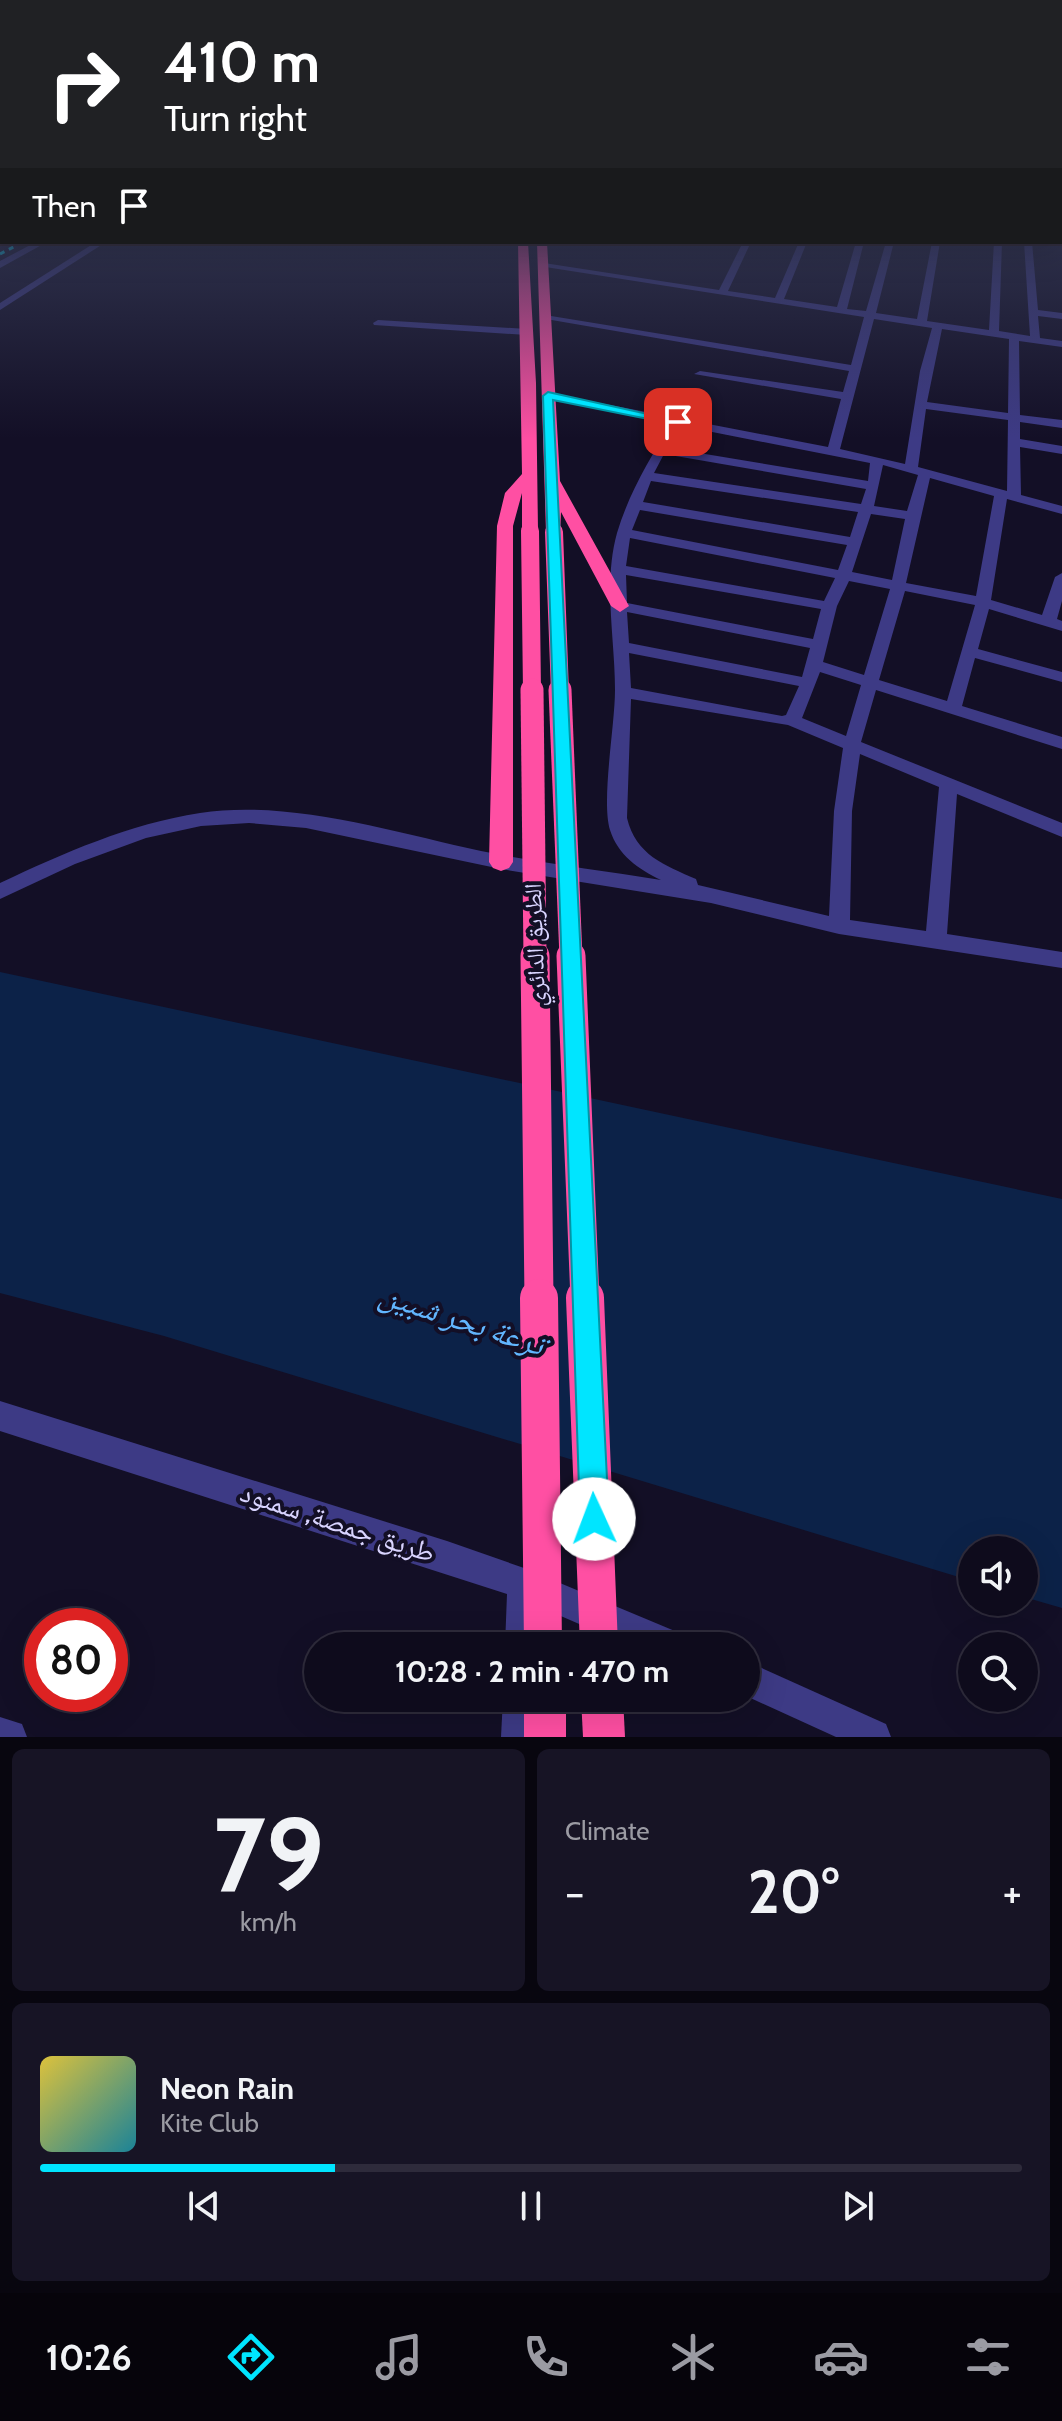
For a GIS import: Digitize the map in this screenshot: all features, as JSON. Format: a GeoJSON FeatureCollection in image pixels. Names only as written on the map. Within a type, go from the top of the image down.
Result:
{"type":"FeatureCollection","features":[{"type":"Feature","properties":{"kind":"highway","name":"الطريق الدائري"},"geometry":{"type":"LineString","coordinates":[[525,277],[529,475],[542,531],[598,1632]]}},
{"type":"Feature","properties":{"kind":"highway","name":"الطريق الدائري"},"geometry":{"type":"LineString","coordinates":[[543,1632],[542,531],[552,478],[544,277]]}},
{"type":"Feature","properties":{"kind":"highway"},"geometry":{"type":"LineString","coordinates":[[501,862],[505,526],[513,493],[529,475]]}},
{"type":"Feature","properties":{"kind":"highway"},"geometry":{"type":"LineString","coordinates":[[552,478],[620,606]]}},
{"type":"Feature","properties":{"kind":"highway"},"geometry":{"type":"LineString","coordinates":[[545,1712],[545,1737]]}},
{"type":"Feature","properties":{"kind":"highway"},"geometry":{"type":"LineString","coordinates":[[603,1712],[604,1737]]}},
{"type":"Feature","properties":{"kind":"street"},"geometry":{"type":"LineString","coordinates":[[0,307],[47,277]]}},
{"type":"Feature","properties":{"kind":"street"},"geometry":{"type":"LineString","coordinates":[[620,277],[1062,344]]}},
{"type":"Feature","properties":{"kind":"street"},"geometry":{"type":"LineString","coordinates":[[723,292],[730,277]]}},
{"type":"Feature","properties":{"kind":"street"},"geometry":{"type":"LineString","coordinates":[[779,300],[788,277]]}},
{"type":"Feature","properties":{"kind":"street"},"geometry":{"type":"LineString","coordinates":[[841,311],[850,277]]}},
{"type":"Feature","properties":{"kind":"street"},"geometry":{"type":"LineString","coordinates":[[833,450],[880,277]]}},
{"type":"Feature","properties":{"kind":"street"},"geometry":{"type":"LineString","coordinates":[[921,323],[930,277]]}},
{"type":"Feature","properties":{"kind":"street"},"geometry":{"type":"LineString","coordinates":[[994,332],[996,277]]}},
{"type":"Feature","properties":{"kind":"street"},"geometry":{"type":"LineString","coordinates":[[1031,277],[1035,339]]}},
{"type":"Feature","properties":{"kind":"street"},"geometry":{"type":"LineString","coordinates":[[1034,312],[1062,316]]}},
{"type":"Feature","properties":{"kind":"street"},"geometry":{"type":"LineString","coordinates":[[545,318],[855,369]]}},
{"type":"Feature","properties":{"kind":"street"},"geometry":{"type":"LineString","coordinates":[[378,323],[527,332]]}},
{"type":"Feature","properties":{"kind":"street"},"geometry":{"type":"LineString","coordinates":[[839,926],[843,811],[852,744],[898,588],[918,470],[921,405],[938,325]]}},
{"type":"Feature","properties":{"kind":"street"},"geometry":{"type":"LineString","coordinates":[[953,709],[1008,496],[1014,442],[1014,335]]}},
{"type":"Feature","properties":{"kind":"street"},"geometry":{"type":"LineString","coordinates":[[700,374],[847,396]]}},
{"type":"Feature","properties":{"kind":"street"},"geometry":{"type":"LineString","coordinates":[[548,396],[833,450],[1062,510]]}},
{"type":"Feature","properties":{"kind":"street"},"geometry":{"type":"LineString","coordinates":[[921,405],[1062,424]]}},
{"type":"Feature","properties":{"kind":"street"},"geometry":{"type":"LineString","coordinates":[[678,422],[646,476],[624,533],[618,569],[623,692],[617,818],[619,833],[627,848],[644,863],[711,895]]}},
{"type":"Feature","properties":{"kind":"street"},"geometry":{"type":"LineString","coordinates":[[1014,442],[1062,450]]}},
{"type":"Feature","properties":{"kind":"street"},"geometry":{"type":"LineString","coordinates":[[661,450],[874,486]]}},
{"type":"Feature","properties":{"kind":"street"},"geometry":{"type":"LineString","coordinates":[[791,720],[815,665],[829,606],[843,577],[874,486],[877,460]]}},
{"type":"Feature","properties":{"kind":"street"},"geometry":{"type":"LineString","coordinates":[[646,476],[912,516]]}},
{"type":"Feature","properties":{"kind":"street"},"geometry":{"type":"LineString","coordinates":[[635,505],[855,542]]}},
{"type":"Feature","properties":{"kind":"street"},"geometry":{"type":"LineString","coordinates":[[624,533],[983,602],[1055,624],[1062,577]]}},
{"type":"Feature","properties":{"kind":"street"},"geometry":{"type":"LineString","coordinates":[[618,569],[829,606]]}},
{"type":"Feature","properties":{"kind":"street"},"geometry":{"type":"LineString","coordinates":[[620,606],[821,645]]}},
{"type":"Feature","properties":{"kind":"street"},"geometry":{"type":"LineString","coordinates":[[620,646],[809,683]]}},
{"type":"Feature","properties":{"kind":"street"},"geometry":{"type":"LineString","coordinates":[[969,651],[1062,677]]}},
{"type":"Feature","properties":{"kind":"street"},"geometry":{"type":"LineString","coordinates":[[815,665],[1062,743]]}},
{"type":"Feature","properties":{"kind":"street"},"geometry":{"type":"LineString","coordinates":[[623,692],[782,721],[791,720],[1062,830]]}},
{"type":"Feature","properties":{"kind":"street"},"geometry":{"type":"LineString","coordinates":[[936,940],[948,784]]}},
{"type":"Feature","properties":{"kind":"street"},"geometry":{"type":"LineString","coordinates":[[0,892],[68,859],[142,832],[201,819],[249,816],[306,821],[501,862],[711,895],[839,926],[1062,960]]}},
{"type":"Feature","properties":{"kind":"street","name":"طريق جمصة, سمنود"},"geometry":{"type":"LineString","coordinates":[[0,1416],[447,1557],[524,1584],[637,1632]]}},
{"type":"Feature","properties":{"kind":"street"},"geometry":{"type":"LineString","coordinates":[[522,1632],[524,1584]]}},
{"type":"Feature","properties":{"kind":"street"},"geometry":{"type":"LineString","coordinates":[[760,1684],[873,1737]]}},
{"type":"Feature","properties":{"kind":"street"},"geometry":{"type":"LineString","coordinates":[[519,1737],[520,1712]]}},
{"type":"Feature","properties":{"kind":"street"},"geometry":{"type":"LineString","coordinates":[[0,1735],[9,1737]]}},
{"type":"Feature","properties":{"kind":"water","name":"ترعة بحر شبين"},"geometry":{"type":"Polygon","coordinates":[[[0,972],[1062,1199],[1062,1608],[1038,1601],[1038,1536],[958,1536],[958,1577],[164,1336],[0,1293],[0,972]]]}},
{"type":"Feature","properties":{"kind":"route"},"geometry":{"type":"LineString","coordinates":[[594,1519],[548,396],[678,422]]}}]}
